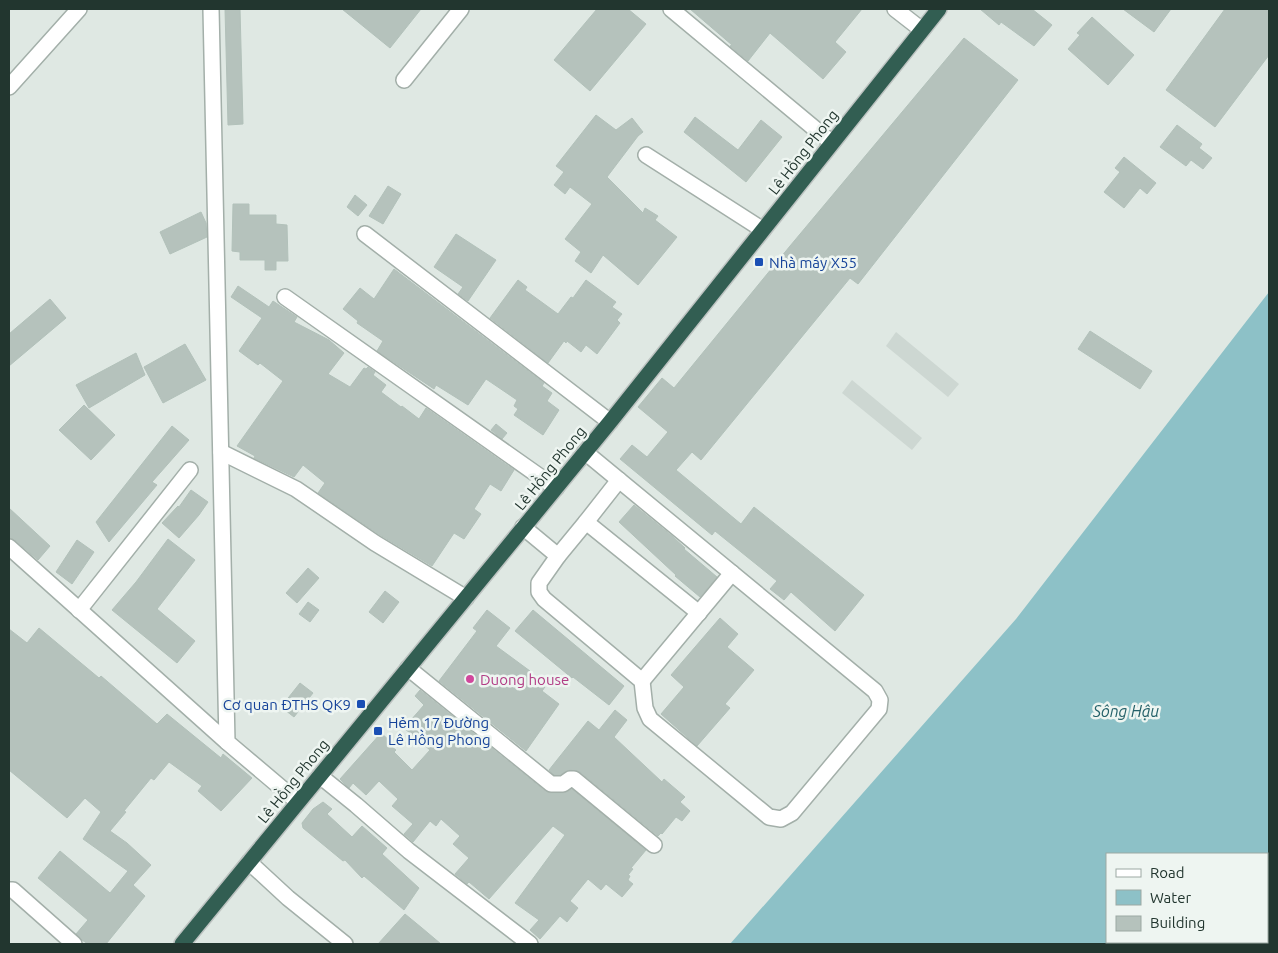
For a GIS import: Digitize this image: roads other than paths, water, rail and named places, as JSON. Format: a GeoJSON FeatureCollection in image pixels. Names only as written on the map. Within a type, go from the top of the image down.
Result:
{"type":"FeatureCollection","features":[{"type":"Feature","properties":{"kind":"highway","name":"Lê Hồng Phong"},"geometry":{"type":"LineString","coordinates":[[182,944],[586,452],[939,9]]}},
{"type":"Feature","properties":{"kind":"street"},"geometry":{"type":"LineString","coordinates":[[9,87],[79,9]]}},
{"type":"Feature","properties":{"kind":"street"},"geometry":{"type":"LineString","coordinates":[[211,9],[227,742]]}},
{"type":"Feature","properties":{"kind":"street"},"geometry":{"type":"LineString","coordinates":[[404,80],[461,9]]}},
{"type":"Feature","properties":{"kind":"street"},"geometry":{"type":"LineString","coordinates":[[670,9],[832,143]]}},
{"type":"Feature","properties":{"kind":"street"},"geometry":{"type":"LineString","coordinates":[[895,9],[922,30]]}},
{"type":"Feature","properties":{"kind":"street"},"geometry":{"type":"LineString","coordinates":[[646,155],[763,230]]}},
{"type":"Feature","properties":{"kind":"street"},"geometry":{"type":"LineString","coordinates":[[365,234],[610,422]]}},
{"type":"Feature","properties":{"kind":"street"},"geometry":{"type":"LineString","coordinates":[[285,297],[556,488]]}},
{"type":"Feature","properties":{"kind":"street"},"geometry":{"type":"LineString","coordinates":[[221,452],[296,489],[375,544],[466,598]]}},
{"type":"Feature","properties":{"kind":"street"},"geometry":{"type":"LineString","coordinates":[[586,452],[875,690],[880,700],[879,709],[792,814],[781,820],[769,817],[658,727],[650,719],[645,708],[642,682],[544,600],[539,592],[539,583],[558,556],[619,480]]}},
{"type":"Feature","properties":{"kind":"street"},"geometry":{"type":"LineString","coordinates":[[79,610],[190,470]]}},
{"type":"Feature","properties":{"kind":"street"},"geometry":{"type":"LineString","coordinates":[[586,522],[699,613]]}},
{"type":"Feature","properties":{"kind":"street"},"geometry":{"type":"LineString","coordinates":[[523,528],[558,556]]}},
{"type":"Feature","properties":{"kind":"street"},"geometry":{"type":"LineString","coordinates":[[9,548],[227,742],[298,802]]}},
{"type":"Feature","properties":{"kind":"street"},"geometry":{"type":"LineString","coordinates":[[642,682],[732,573]]}},
{"type":"Feature","properties":{"kind":"street"},"geometry":{"type":"LineString","coordinates":[[408,668],[551,784],[563,784],[570,779],[574,779],[654,845]]}},
{"type":"Feature","properties":{"kind":"street"},"geometry":{"type":"LineString","coordinates":[[320,776],[409,851],[530,944]]}},
{"type":"Feature","properties":{"kind":"street"},"geometry":{"type":"LineString","coordinates":[[249,862],[288,898],[345,944]]}},
{"type":"Feature","properties":{"kind":"street"},"geometry":{"type":"LineString","coordinates":[[9,890],[13,890],[74,944]]}},
{"type":"Feature","properties":{"kind":"water","name":"Sông Hậu"},"geometry":{"type":"Polygon","coordinates":[[[1269,292],[1269,944],[730,944],[1016,619],[1269,292]]]}},
{"type":"Feature","properties":{"kind":"place","name":"Nhà máy X55"},"geometry":{"type":"Point","coordinates":[759,262]}},
{"type":"Feature","properties":{"kind":"place","name":"Duong house"},"geometry":{"type":"Point","coordinates":[470,679]}},
{"type":"Feature","properties":{"kind":"place","name":"Cơ quan ĐTHS QK9"},"geometry":{"type":"Point","coordinates":[361,704]}},
{"type":"Feature","properties":{"kind":"place","name":"Hẻm 17 Đường Lê Hồng Phong"},"geometry":{"type":"Point","coordinates":[378,731]}}]}
